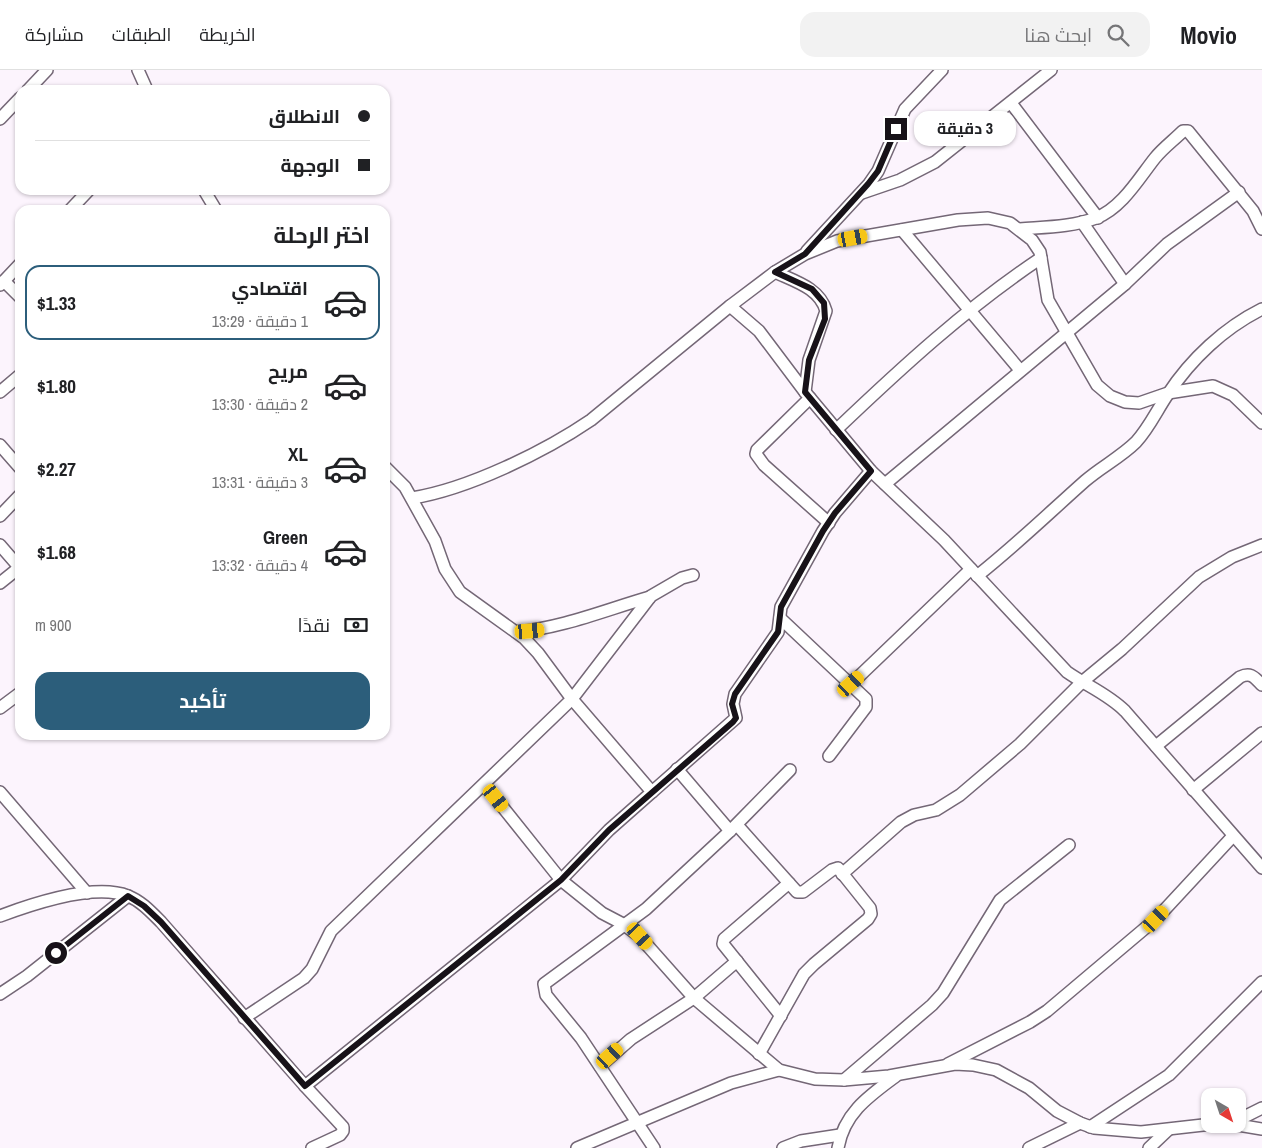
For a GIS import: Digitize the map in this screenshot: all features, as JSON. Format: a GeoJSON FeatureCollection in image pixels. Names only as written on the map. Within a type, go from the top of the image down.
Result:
{"type":"FeatureCollection","features":[{"type":"Feature","properties":{"kind":"street"},"geometry":{"type":"LineString","coordinates":[[33,85],[47,70]]}},
{"type":"Feature","properties":{"kind":"street"},"geometry":{"type":"LineString","coordinates":[[138,70],[146,85]]}},
{"type":"Feature","properties":{"kind":"street"},"geometry":{"type":"LineString","coordinates":[[805,254],[860,194],[878,171],[905,110],[942,70]]}},
{"type":"Feature","properties":{"kind":"street"},"geometry":{"type":"LineString","coordinates":[[860,194],[900,180],[934,162],[1051,70]]}},
{"type":"Feature","properties":{"kind":"street"},"geometry":{"type":"LineString","coordinates":[[0,119],[15,103]]}},
{"type":"Feature","properties":{"kind":"street"},"geometry":{"type":"LineString","coordinates":[[1010,103],[1098,218]]}},
{"type":"Feature","properties":{"kind":"street"},"geometry":{"type":"LineString","coordinates":[[1020,229],[1082,222],[1098,218],[1110,210],[1126,194],[1157,156],[1183,131],[1193,134],[1253,211],[1262,229]]}},
{"type":"Feature","properties":{"kind":"street"},"geometry":{"type":"LineString","coordinates":[[885,484],[1125,284],[1167,244],[1239,192]]}},
{"type":"Feature","properties":{"kind":"street"},"geometry":{"type":"LineString","coordinates":[[75,205],[84,195]]}},
{"type":"Feature","properties":{"kind":"street"},"geometry":{"type":"LineString","coordinates":[[412,498],[445,491],[567,437],[592,420],[730,306],[775,272],[805,254],[837,241],[958,220],[988,218],[1002,220],[1020,229],[1032,240],[1041,258],[1048,300],[1098,385],[1110,396],[1125,402],[1139,403],[1168,393],[1213,386],[1220,387],[1233,395],[1262,423]]}},
{"type":"Feature","properties":{"kind":"street"},"geometry":{"type":"LineString","coordinates":[[1082,222],[1125,284]]}},
{"type":"Feature","properties":{"kind":"street"},"geometry":{"type":"LineString","coordinates":[[902,230],[1020,370]]}},
{"type":"Feature","properties":{"kind":"street"},"geometry":{"type":"LineString","coordinates":[[836,430],[969,309],[1041,258]]}},
{"type":"Feature","properties":{"kind":"street"},"geometry":{"type":"LineString","coordinates":[[15,269],[2,283],[15,293]]}},
{"type":"Feature","properties":{"kind":"street"},"geometry":{"type":"LineString","coordinates":[[775,272],[812,289],[824,303],[826,310],[809,360],[807,395],[757,450],[756,454],[764,465],[829,522]]}},
{"type":"Feature","properties":{"kind":"street"},"geometry":{"type":"LineString","coordinates":[[730,306],[759,331],[807,395],[871,471],[974,572],[1067,672],[1114,700],[1262,868]]}},
{"type":"Feature","properties":{"kind":"street"},"geometry":{"type":"LineString","coordinates":[[851,684],[974,572],[1010,550],[1087,479],[1136,442],[1168,393],[1223,333],[1235,323],[1262,309]]}},
{"type":"Feature","properties":{"kind":"street"},"geometry":{"type":"LineString","coordinates":[[0,392],[15,379]]}},
{"type":"Feature","properties":{"kind":"street"},"geometry":{"type":"LineString","coordinates":[[1,447],[15,462]]}},
{"type":"Feature","properties":{"kind":"street"},"geometry":{"type":"LineString","coordinates":[[305,1086],[561,880],[609,830],[736,718],[732,704],[735,694],[778,632],[781,607],[829,522],[871,471]]}},
{"type":"Feature","properties":{"kind":"street"},"geometry":{"type":"LineString","coordinates":[[390,473],[406,487],[453,582],[460,592],[516,632],[538,653],[572,699],[652,792]]}},
{"type":"Feature","properties":{"kind":"street"},"geometry":{"type":"LineString","coordinates":[[0,516],[15,500]]}},
{"type":"Feature","properties":{"kind":"street"},"geometry":{"type":"LineString","coordinates":[[0,545],[15,562]]}},
{"type":"Feature","properties":{"kind":"street"},"geometry":{"type":"LineString","coordinates":[[842,874],[901,822],[914,815],[936,810],[960,794],[1020,744],[1082,682],[1122,649],[1199,577],[1232,557],[1262,545]]}},
{"type":"Feature","properties":{"kind":"street"},"geometry":{"type":"LineString","coordinates":[[0,583],[15,571]]}},
{"type":"Feature","properties":{"kind":"street"},"geometry":{"type":"LineString","coordinates":[[516,632],[543,630],[562,625],[651,596],[682,578],[694,575]]}},
{"type":"Feature","properties":{"kind":"street"},"geometry":{"type":"LineString","coordinates":[[244,1018],[304,978],[312,969],[331,931],[485,785],[572,699],[651,596]]}},
{"type":"Feature","properties":{"kind":"street"},"geometry":{"type":"LineString","coordinates":[[780,618],[862,694],[867,704],[829,756]]}},
{"type":"Feature","properties":{"kind":"street"},"geometry":{"type":"LineString","coordinates":[[1156,746],[1240,677],[1246,674],[1252,675],[1262,685]]}},
{"type":"Feature","properties":{"kind":"street"},"geometry":{"type":"LineString","coordinates":[[0,708],[15,697]]}},
{"type":"Feature","properties":{"kind":"street"},"geometry":{"type":"LineString","coordinates":[[1193,790],[1262,733]]}},
{"type":"Feature","properties":{"kind":"street"},"geometry":{"type":"LineString","coordinates":[[677,769],[800,893],[835,868],[870,908],[871,914],[868,919],[804,974],[759,1054]]}},
{"type":"Feature","properties":{"kind":"street"},"geometry":{"type":"LineString","coordinates":[[654,1148],[600,1066],[546,995],[544,984],[623,924],[646,909],[734,828],[790,770]]}},
{"type":"Feature","properties":{"kind":"street"},"geometry":{"type":"LineString","coordinates":[[485,785],[561,880],[602,913],[640,936],[694,998],[779,1070],[815,1079],[844,1080],[898,1074],[944,1066],[973,1065],[996,1070],[1028,1088],[1057,1110],[1085,1126],[1141,1132],[1201,1126]]}},
{"type":"Feature","properties":{"kind":"street"},"geometry":{"type":"LineString","coordinates":[[0,792],[87,893]]}},
{"type":"Feature","properties":{"kind":"street"},"geometry":{"type":"LineString","coordinates":[[944,1066],[1030,1022],[1047,1011],[1156,919],[1233,836]]}},
{"type":"Feature","properties":{"kind":"street"},"geometry":{"type":"LineString","coordinates":[[844,1080],[906,1029],[937,999],[1000,900],[1069,845]]}},
{"type":"Feature","properties":{"kind":"street"},"geometry":{"type":"LineString","coordinates":[[780,1016],[723,944],[726,934],[789,883]]}},
{"type":"Feature","properties":{"kind":"street"},"geometry":{"type":"LineString","coordinates":[[0,916],[23,907],[87,893],[114,892],[128,896],[144,906],[161,922],[342,1127],[343,1132],[340,1135],[312,1148]]}},
{"type":"Feature","properties":{"kind":"street"},"geometry":{"type":"LineString","coordinates":[[0,994],[27,976],[128,896]]}},
{"type":"Feature","properties":{"kind":"street"},"geometry":{"type":"LineString","coordinates":[[600,1066],[631,1039],[694,998],[737,961]]}},
{"type":"Feature","properties":{"kind":"street"},"geometry":{"type":"LineString","coordinates":[[1029,1148],[1085,1126],[1169,1075],[1262,982]]}},
{"type":"Feature","properties":{"kind":"street"},"geometry":{"type":"LineString","coordinates":[[577,1148],[731,1083],[779,1070]]}},
{"type":"Feature","properties":{"kind":"street"},"geometry":{"type":"LineString","coordinates":[[838,1148],[840,1135],[847,1119],[858,1106],[898,1074]]}},
{"type":"Feature","properties":{"kind":"street"},"geometry":{"type":"LineString","coordinates":[[1246,1116],[1262,1108]]}},
{"type":"Feature","properties":{"kind":"street"},"geometry":{"type":"LineString","coordinates":[[1246,1126],[1262,1129]]}},
{"type":"Feature","properties":{"kind":"street"},"geometry":{"type":"LineString","coordinates":[[1149,1148],[1168,1130]]}},
{"type":"Feature","properties":{"kind":"street"},"geometry":{"type":"LineString","coordinates":[[783,1148],[802,1141],[840,1135]]}},
{"type":"Feature","properties":{"kind":"route"},"geometry":{"type":"LineString","coordinates":[[56,953],[128,896],[144,906],[161,922],[305,1086],[561,880],[609,830],[733,722],[736,718],[732,704],[735,694],[778,632],[781,623],[781,607],[823,531],[835,513],[871,471],[805,392],[809,360],[825,319],[826,310],[824,303],[812,289],[775,272],[805,254],[868,184],[878,171],[896,129]]}}]}
